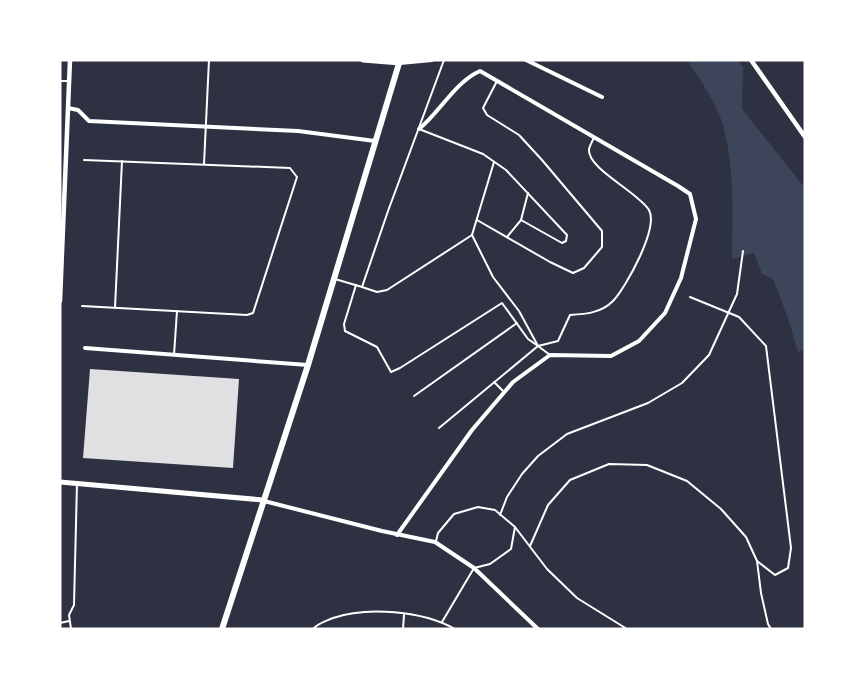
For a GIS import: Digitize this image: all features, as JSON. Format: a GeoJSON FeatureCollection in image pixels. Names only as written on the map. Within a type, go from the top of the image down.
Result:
{"type":"FeatureCollection","features":[{"type":"Feature","properties":{"kind":"main road"},"geometry":{"type":"LineString","coordinates":[[222,629],[308,365],[400,61],[363,60]]}},
{"type":"Feature","properties":{"kind":"main road"},"geometry":{"type":"LineString","coordinates":[[60,482],[263,500]]}},
{"type":"Feature","properties":{"kind":"street"},"geometry":{"type":"LineString","coordinates":[[60,301],[70,60]]}},
{"type":"Feature","properties":{"kind":"street"},"geometry":{"type":"LineString","coordinates":[[400,61],[432,60]]}},
{"type":"Feature","properties":{"kind":"street"},"geometry":{"type":"LineString","coordinates":[[526,60],[602,97]]}},
{"type":"Feature","properties":{"kind":"street"},"geometry":{"type":"LineString","coordinates":[[751,60],[805,137]]}},
{"type":"Feature","properties":{"kind":"street"},"geometry":{"type":"LineString","coordinates":[[397,535],[472,430],[513,382],[550,355],[611,356],[639,340],[665,313],[681,278],[696,219],[690,194],[595,136],[480,71],[470,76],[429,122],[419,129]]}},
{"type":"Feature","properties":{"kind":"street"},"geometry":{"type":"LineString","coordinates":[[69,108],[78,110],[89,121],[298,131],[376,141]]}},
{"type":"Feature","properties":{"kind":"street"},"geometry":{"type":"LineString","coordinates":[[85,348],[308,365]]}},
{"type":"Feature","properties":{"kind":"street"},"geometry":{"type":"LineString","coordinates":[[263,500],[397,535],[435,542],[474,568],[538,629]]}},
{"type":"Feature","properties":{"kind":"lane"},"geometry":{"type":"LineString","coordinates":[[204,164],[209,60]]}},
{"type":"Feature","properties":{"kind":"lane"},"geometry":{"type":"LineString","coordinates":[[362,287],[444,60]]}},
{"type":"Feature","properties":{"kind":"lane"},"geometry":{"type":"LineString","coordinates":[[60,81],[69,81]]}},
{"type":"Feature","properties":{"kind":"lane"},"geometry":{"type":"LineString","coordinates":[[477,220],[573,273],[584,268],[602,247],[602,231],[542,160],[519,135],[487,115],[483,108],[497,81]]}},
{"type":"Feature","properties":{"kind":"lane"},"geometry":{"type":"LineString","coordinates":[[419,129],[483,154],[506,170],[567,236],[566,241],[562,243],[521,220]]}},
{"type":"Feature","properties":{"kind":"lane"},"geometry":{"type":"LineString","coordinates":[[440,428],[538,346],[558,341],[570,315],[589,314],[612,302],[647,244],[651,214],[639,197],[592,162],[589,150],[595,136]]}},
{"type":"Feature","properties":{"kind":"lane"},"geometry":{"type":"LineString","coordinates":[[82,306],[247,315],[253,313],[297,177],[290,168],[84,160]]}},
{"type":"Feature","properties":{"kind":"lane"},"geometry":{"type":"LineString","coordinates":[[115,308],[122,161]]}},
{"type":"Feature","properties":{"kind":"lane"},"geometry":{"type":"LineString","coordinates":[[334,279],[377,292],[387,290],[472,235],[494,162]]}},
{"type":"Feature","properties":{"kind":"lane"},"geometry":{"type":"LineString","coordinates":[[507,237],[521,220],[528,193]]}},
{"type":"Feature","properties":{"kind":"lane"},"geometry":{"type":"LineString","coordinates":[[472,235],[493,277],[519,311],[538,346]]}},
{"type":"Feature","properties":{"kind":"lane"},"geometry":{"type":"LineString","coordinates":[[500,515],[507,497],[522,474],[538,456],[567,434],[648,403],[682,383],[709,355],[737,294],[743,251]]}},
{"type":"Feature","properties":{"kind":"lane"},"geometry":{"type":"LineString","coordinates":[[356,285],[344,324],[345,331],[377,347],[391,372],[502,303],[528,339],[550,355]]}},
{"type":"Feature","properties":{"kind":"lane"},"geometry":{"type":"LineString","coordinates":[[690,297],[739,316],[766,346],[791,548],[788,568],[776,575],[757,561]]}},
{"type":"Feature","properties":{"kind":"lane"},"geometry":{"type":"LineString","coordinates":[[174,355],[177,311]]}},
{"type":"Feature","properties":{"kind":"lane"},"geometry":{"type":"LineString","coordinates":[[414,396],[517,323]]}},
{"type":"Feature","properties":{"kind":"lane"},"geometry":{"type":"LineString","coordinates":[[494,382],[504,392]]}},
{"type":"Feature","properties":{"kind":"lane"},"geometry":{"type":"LineString","coordinates":[[530,546],[548,505],[570,480],[609,464],[647,465],[687,481],[721,509],[746,537],[757,561],[760,593],[771,629]]}},
{"type":"Feature","properties":{"kind":"lane"},"geometry":{"type":"LineString","coordinates":[[71,629],[69,615],[74,605],[77,483]]}},
{"type":"Feature","properties":{"kind":"lane"},"geometry":{"type":"LineString","coordinates":[[435,542],[438,533],[453,514],[478,507],[495,510],[515,526],[547,570],[577,598],[627,629]]}},
{"type":"Feature","properties":{"kind":"lane"},"geometry":{"type":"LineString","coordinates":[[442,622],[474,568],[490,564],[511,549],[515,526]]}},
{"type":"Feature","properties":{"kind":"lane"},"geometry":{"type":"LineString","coordinates":[[313,629],[317,624],[347,613],[377,611],[442,622],[455,629]]}},
{"type":"Feature","properties":{"kind":"lane"},"geometry":{"type":"LineString","coordinates":[[403,629],[404,615]]}},
{"type":"Feature","properties":{"kind":"lane"},"geometry":{"type":"LineString","coordinates":[[60,623],[69,621]]}},
{"type":"Feature","properties":{"kind":"shaded area"},"geometry":{"type":"Polygon","coordinates":[[[687,60],[737,60],[743,67],[742,109],[805,188],[805,349],[798,352],[773,279],[762,274],[754,253],[732,259],[732,192],[727,142],[716,108],[687,60]]]}},
{"type":"Feature","properties":{"kind":"building"},"geometry":{"type":"Polygon","coordinates":[[[90,369],[239,379],[233,468],[83,458],[90,369]]]}}]}
